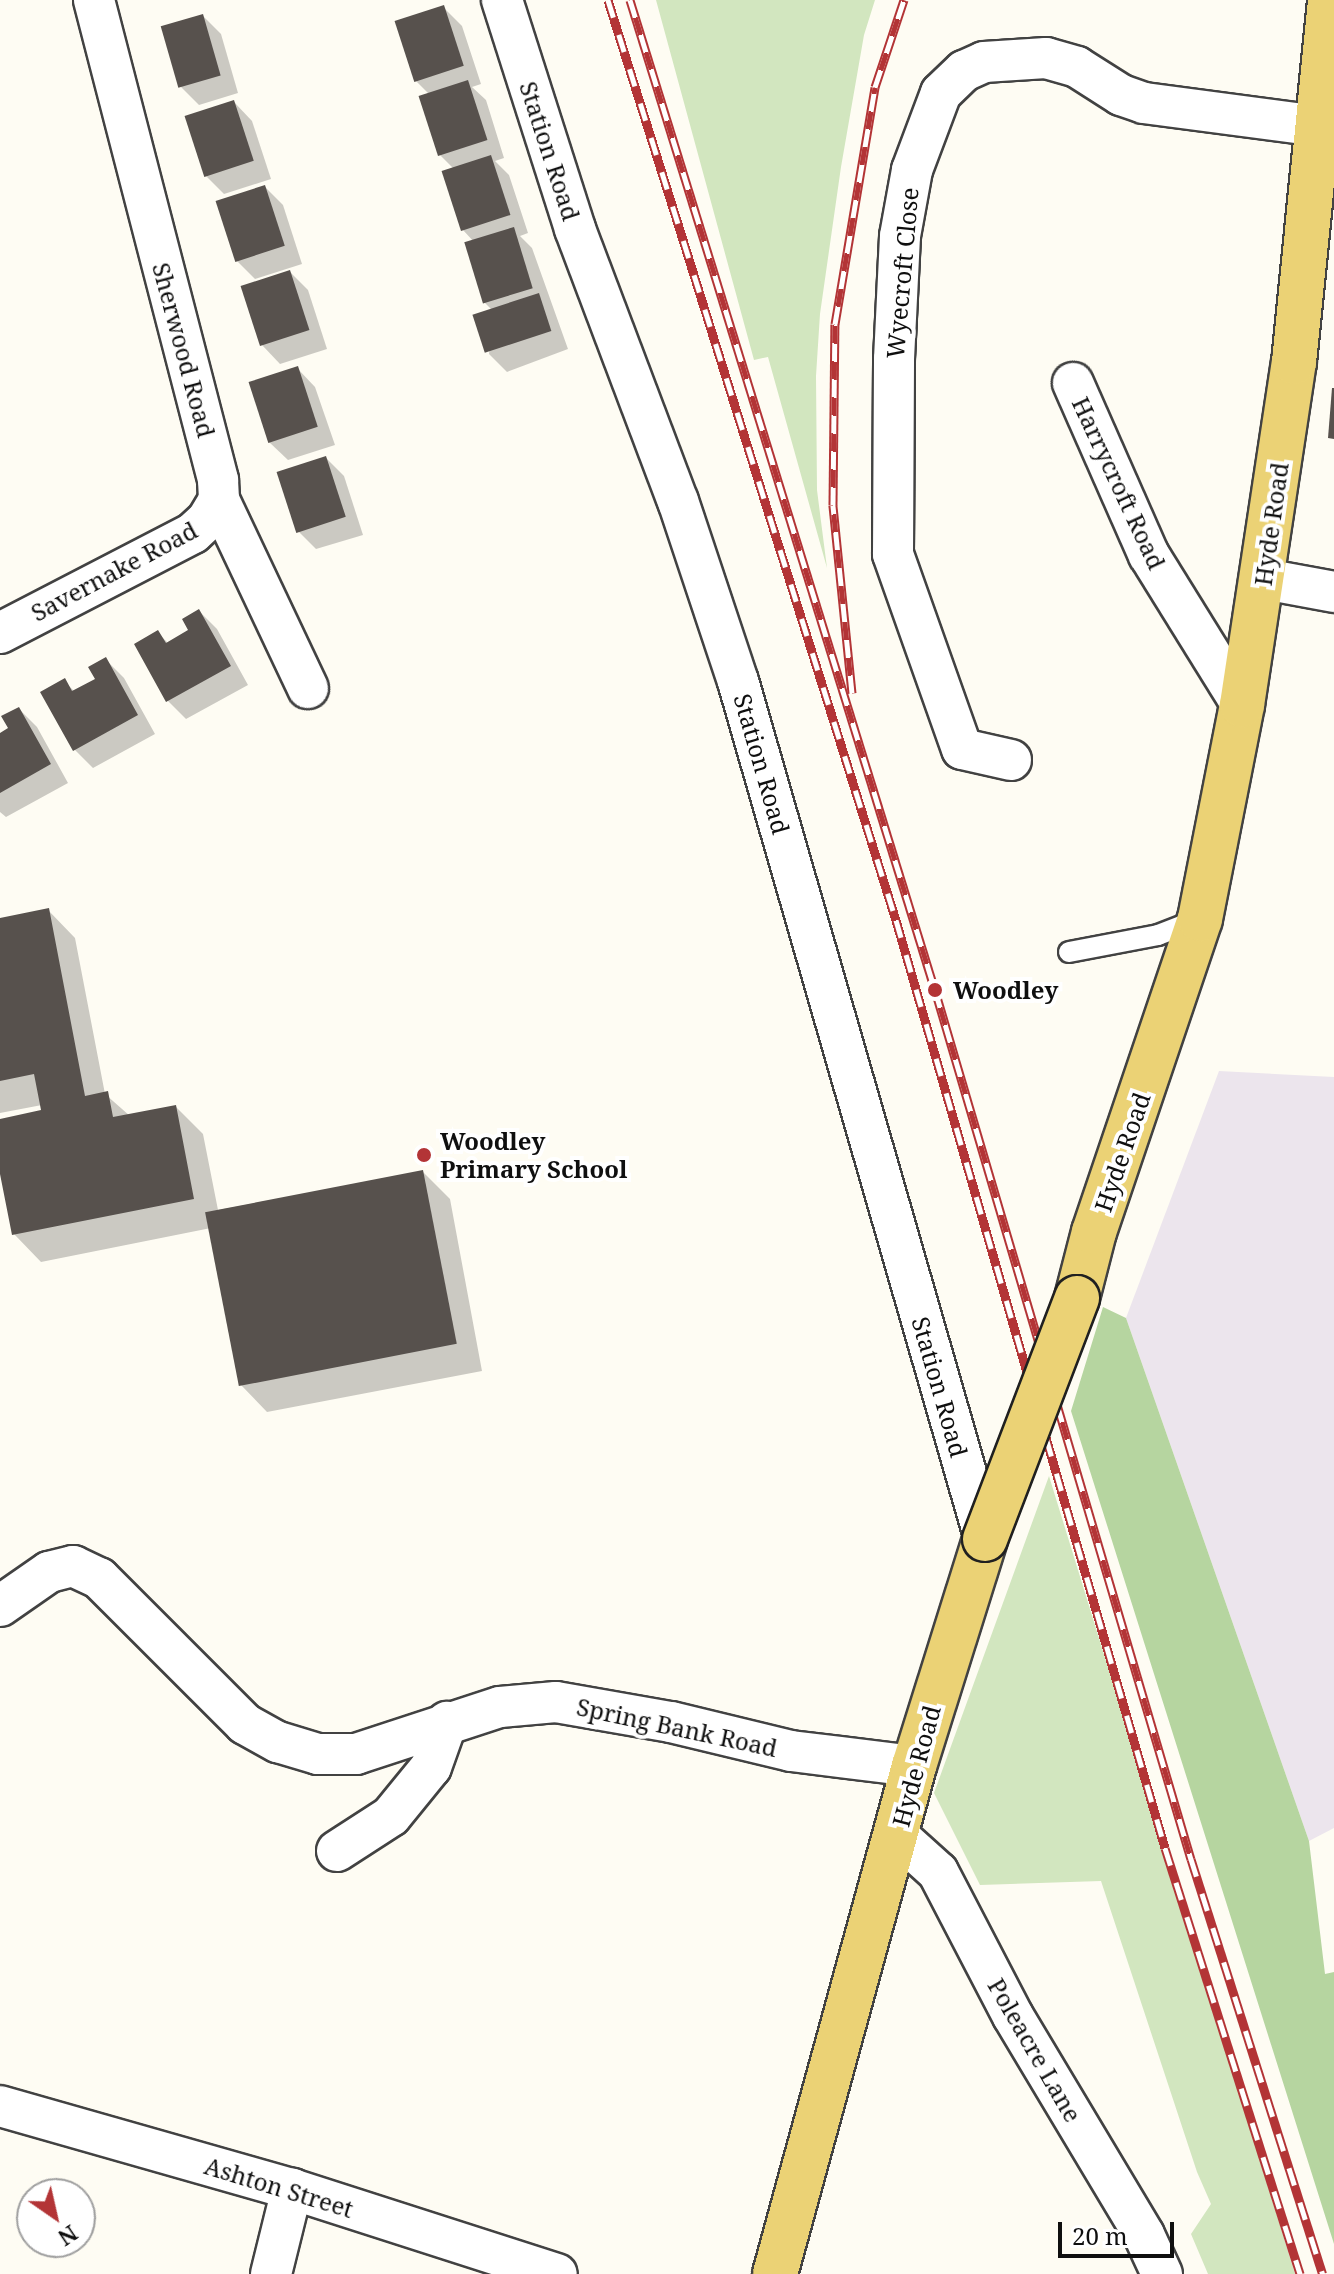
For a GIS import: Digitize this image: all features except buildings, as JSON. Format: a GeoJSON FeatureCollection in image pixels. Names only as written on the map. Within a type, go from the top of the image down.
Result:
{"type":"FeatureCollection","features":[{"type":"Feature","properties":{"kind":"main road","name":"Hyde Road"},"geometry":{"type":"LineString","coordinates":[[775,2274],[914,1766],[985,1539],[1077,1298],[1094,1232],[1200,919],[1264,579],[1294,362],[1330,0]]}},
{"type":"Feature","properties":{"kind":"street","name":"Sherwood Road"},"geometry":{"type":"LineString","coordinates":[[94,0],[218,480],[219,500],[308,688]]}},
{"type":"Feature","properties":{"kind":"street","name":"Station Road"},"geometry":{"type":"LineString","coordinates":[[502,0],[575,229],[678,501],[738,681],[985,1539]]}},
{"type":"Feature","properties":{"kind":"street","name":"Wyecroft Close"},"geometry":{"type":"LineString","coordinates":[[1011,760],[962,749],[893,554],[894,359],[900,236],[912,170],[941,93],[964,71],[984,62],[1046,58],[1077,67],[1121,95],[1144,103],[1319,126]]}},
{"type":"Feature","properties":{"kind":"street","name":"Harrycroft Road"},"geometry":{"type":"LineString","coordinates":[[1073,383],[1149,555],[1242,705]]}},
{"type":"Feature","properties":{"kind":"street","name":"Savernake Road"},"geometry":{"type":"LineString","coordinates":[[0,633],[193,533],[207,520],[219,500]]}},
{"type":"Feature","properties":{"kind":"street"},"geometry":{"type":"LineString","coordinates":[[1264,579],[1334,592]]}},
{"type":"Feature","properties":{"kind":"street","name":"Spring Bank Road"},"geometry":{"type":"LineString","coordinates":[[0,1606],[49,1572],[73,1566],[99,1578],[245,1724],[278,1742],[318,1754],[356,1754],[416,1737],[447,1722],[500,1707],[556,1702],[671,1722],[791,1751],[914,1766]]}},
{"type":"Feature","properties":{"kind":"street"},"geometry":{"type":"LineString","coordinates":[[337,1851],[391,1816],[431,1767],[447,1722]]}},
{"type":"Feature","properties":{"kind":"street","name":"Poleacre Lane"},"geometry":{"type":"LineString","coordinates":[[897,1835],[938,1872],[1013,2016],[1144,2235],[1162,2274]]}},
{"type":"Feature","properties":{"kind":"street","name":"Ashton Street"},"geometry":{"type":"LineString","coordinates":[[0,2106],[292,2189],[557,2274]]}},
{"type":"Feature","properties":{"kind":"street"},"geometry":{"type":"LineString","coordinates":[[271,2274],[292,2189]]}},
{"type":"Feature","properties":{"kind":"lane"},"geometry":{"type":"LineString","coordinates":[[1069,952],[1158,935],[1200,919]]}},
{"type":"Feature","properties":{"kind":"shaded area"},"geometry":{"type":"Polygon","coordinates":[[[1219,1071],[1334,1077],[1334,1828],[1309,1841],[1126,1318],[1219,1071]]]}},
{"type":"Feature","properties":{"kind":"green space"},"geometry":{"type":"Polygon","coordinates":[[[656,0],[875,0],[864,35],[820,314],[816,376],[817,490],[827,568],[768,357],[754,360],[656,0]]]}},
{"type":"Feature","properties":{"kind":"green space"},"geometry":{"type":"Polygon","coordinates":[[[1103,1307],[1126,1318],[1309,1841],[1325,1974],[1334,1972],[1334,2244],[1071,1411],[1103,1307]]]}},
{"type":"Feature","properties":{"kind":"green space"},"geometry":{"type":"Polygon","coordinates":[[[1049,1476],[1295,2274],[1208,2274],[1191,2234],[1211,2204],[1197,2172],[1101,1881],[980,1885],[934,1793],[1049,1476]]]}},
{"type":"Feature","properties":{"kind":"railway"},"geometry":{"type":"LineString","coordinates":[[608,0],[896,920],[1165,1848],[1300,2274]]}},
{"type":"Feature","properties":{"kind":"railway"},"geometry":{"type":"LineString","coordinates":[[630,0],[935,990],[1191,1859],[1323,2274]]}},
{"type":"Feature","properties":{"kind":"railway"},"geometry":{"type":"LineString","coordinates":[[852,693],[833,505],[835,324],[875,87],[904,0]]}},
{"type":"Feature","properties":{"kind":"place","name":"Woodley"},"geometry":{"type":"Point","coordinates":[935,990]}},
{"type":"Feature","properties":{"kind":"place","name":"Woodley Primary School"},"geometry":{"type":"Point","coordinates":[424,1155]}}]}
